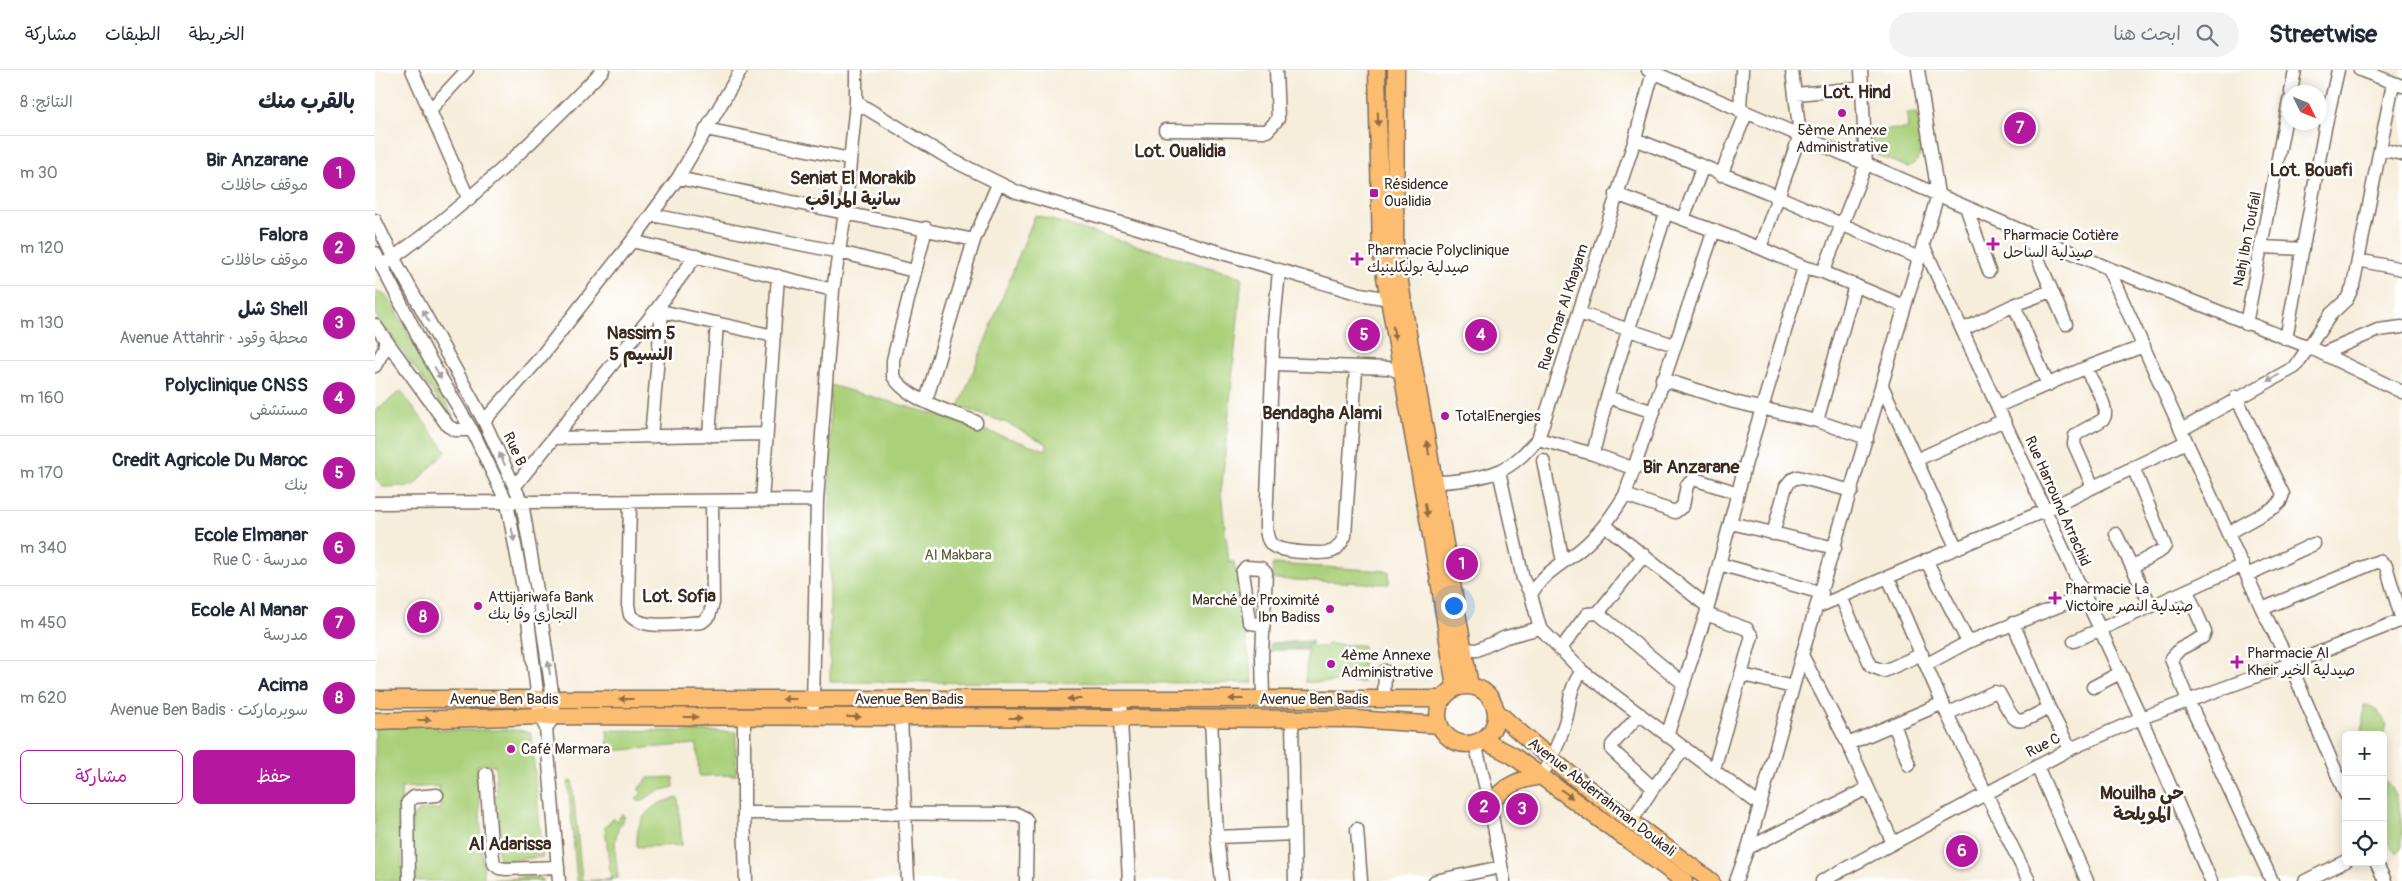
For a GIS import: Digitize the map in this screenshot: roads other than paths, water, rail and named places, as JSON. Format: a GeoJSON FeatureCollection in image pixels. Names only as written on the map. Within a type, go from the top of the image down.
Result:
{"type":"FeatureCollection","features":[{"type":"Feature","properties":{"kind":"main road"},"geometry":{"type":"LineString","coordinates":[[1377,70],[1381,254],[1396,299],[1417,378],[1427,483],[1441,592],[1463,687]]}},
{"type":"Feature","properties":{"kind":"main road"},"geometry":{"type":"LineString","coordinates":[[1396,70],[1395,249],[1400,370],[1463,649],[1463,687]]}},
{"type":"Feature","properties":{"kind":"main road"},"geometry":{"type":"LineString","coordinates":[[1463,687],[1487,694],[1496,711],[1494,724],[1479,741],[1456,742],[1446,735],[1439,725],[1439,707],[1442,699],[1463,687]]}},
{"type":"Feature","properties":{"kind":"main road","name":"Avenue Ben Badis"},"geometry":{"type":"LineString","coordinates":[[375,699],[546,712],[744,717],[1356,719],[1439,725]]}},
{"type":"Feature","properties":{"kind":"main road","name":"Avenue Ben Badis"},"geometry":{"type":"LineString","coordinates":[[375,721],[814,699],[1442,699]]}},
{"type":"Feature","properties":{"kind":"main road"},"geometry":{"type":"LineString","coordinates":[[1356,719],[1358,699]]}},
{"type":"Feature","properties":{"kind":"main road","name":"Avenue Abderrahman Doukali"},"geometry":{"type":"LineString","coordinates":[[1496,711],[1551,760],[1711,881]]}},
{"type":"Feature","properties":{"kind":"main road","name":"Avenue Abderrahman Doukali"},"geometry":{"type":"LineString","coordinates":[[1479,741],[1498,746],[1684,881]]}},
{"type":"Feature","properties":{"kind":"main road"},"geometry":{"type":"LineString","coordinates":[[1490,806],[1503,789],[1514,782],[1541,776]]}},
{"type":"Feature","properties":{"kind":"street"},"geometry":{"type":"LineString","coordinates":[[412,70],[469,200]]}},
{"type":"Feature","properties":{"kind":"street"},"geometry":{"type":"LineString","coordinates":[[429,111],[467,70]]}},
{"type":"Feature","properties":{"kind":"street"},"geometry":{"type":"LineString","coordinates":[[378,268],[469,200],[527,148],[603,70]]}},
{"type":"Feature","properties":{"kind":"street"},"geometry":{"type":"LineString","coordinates":[[484,421],[539,359],[652,215],[678,178],[741,70]]}},
{"type":"Feature","properties":{"kind":"street"},"geometry":{"type":"LineString","coordinates":[[812,716],[814,699],[817,500],[833,290],[845,213],[856,102],[856,70]]}},
{"type":"Feature","properties":{"kind":"street"},"geometry":{"type":"LineString","coordinates":[[1165,130],[1267,131],[1278,118],[1276,70]]}},
{"type":"Feature","properties":{"kind":"street"},"geometry":{"type":"LineString","coordinates":[[1721,175],[1743,112],[1742,70]]}},
{"type":"Feature","properties":{"kind":"street"},"geometry":{"type":"LineString","coordinates":[[1823,272],[1866,164],[1861,70]]}},
{"type":"Feature","properties":{"kind":"street"},"geometry":{"type":"LineString","coordinates":[[1736,881],[1748,848],[1802,655],[1883,388],[1904,306],[1938,194],[1918,70]]}},
{"type":"Feature","properties":{"kind":"street"},"geometry":{"type":"LineString","coordinates":[[2292,85],[2295,70]]}},
{"type":"Feature","properties":{"kind":"street"},"geometry":{"type":"LineString","coordinates":[[2286,338],[2338,70]]}},
{"type":"Feature","properties":{"kind":"street"},"geometry":{"type":"LineString","coordinates":[[2181,430],[2237,397],[2295,367],[2331,314],[2347,299],[2353,286],[2380,149],[2398,85],[2362,70]]}},
{"type":"Feature","properties":{"kind":"street"},"geometry":{"type":"LineString","coordinates":[[1651,71],[2108,268],[2309,347],[2402,392]]}},
{"type":"Feature","properties":{"kind":"street","name":"Rue Omar Al Khayam"},"geometry":{"type":"LineString","coordinates":[[1427,483],[1499,471],[1513,462],[1538,439],[1635,139],[1651,71]]}},
{"type":"Feature","properties":{"kind":"street"},"geometry":{"type":"LineString","coordinates":[[1760,248],[1800,135],[1792,71]]}},
{"type":"Feature","properties":{"kind":"street"},"geometry":{"type":"LineString","coordinates":[[1795,94],[1862,88]]}},
{"type":"Feature","properties":{"kind":"street"},"geometry":{"type":"LineString","coordinates":[[856,102],[952,160],[998,184],[1047,203],[1360,294],[1396,299]]}},
{"type":"Feature","properties":{"kind":"street"},"geometry":{"type":"LineString","coordinates":[[706,129],[850,159]]}},
{"type":"Feature","properties":{"kind":"street","name":"Nahj Ibn Toufail"},"geometry":{"type":"LineString","coordinates":[[2247,324],[2284,130]]}},
{"type":"Feature","properties":{"kind":"street"},"geometry":{"type":"LineString","coordinates":[[1635,139],[1777,196],[1919,258]]}},
{"type":"Feature","properties":{"kind":"street"},"geometry":{"type":"LineString","coordinates":[[2380,149],[2402,154]]}},
{"type":"Feature","properties":{"kind":"street"},"geometry":{"type":"LineString","coordinates":[[1683,219],[1703,166]]}},
{"type":"Feature","properties":{"kind":"street"},"geometry":{"type":"LineString","coordinates":[[678,178],[926,228],[974,240]]}},
{"type":"Feature","properties":{"kind":"street"},"geometry":{"type":"LineString","coordinates":[[926,402],[974,240],[998,184]]}},
{"type":"Feature","properties":{"kind":"street"},"geometry":{"type":"LineString","coordinates":[[1616,194],[1760,248],[1804,268],[1823,272],[1904,306]]}},
{"type":"Feature","properties":{"kind":"street"},"geometry":{"type":"LineString","coordinates":[[1966,206],[1989,271]]}},
{"type":"Feature","properties":{"kind":"street"},"geometry":{"type":"LineString","coordinates":[[1593,454],[1607,397],[1666,213]]}},
{"type":"Feature","properties":{"kind":"street"},"geometry":{"type":"LineString","coordinates":[[652,215],[840,252],[915,270]]}},
{"type":"Feature","properties":{"kind":"street","name":"Rue B"},"geometry":{"type":"LineString","coordinates":[[375,220],[393,258],[484,421],[522,504],[539,602],[546,712]]}},
{"type":"Feature","properties":{"kind":"street"},"geometry":{"type":"LineString","coordinates":[[926,228],[893,360],[893,376],[902,388],[926,402],[976,422]]}},
{"type":"Feature","properties":{"kind":"street"},"geometry":{"type":"LineString","coordinates":[[1531,595],[1545,575],[1606,526],[1625,495],[1654,412],[1662,379],[1714,230]]}},
{"type":"Feature","properties":{"kind":"street"},"geometry":{"type":"LineString","coordinates":[[2027,233],[2066,324]]}},
{"type":"Feature","properties":{"kind":"street"},"geometry":{"type":"LineString","coordinates":[[632,241],[833,290]]}},
{"type":"Feature","properties":{"kind":"street","name":"Rue Harround Arrachid"},"geometry":{"type":"LineString","coordinates":[[1923,245],[2141,718],[2211,881]]}},
{"type":"Feature","properties":{"kind":"street"},"geometry":{"type":"LineString","coordinates":[[2263,247],[2303,249]]}},
{"type":"Feature","properties":{"kind":"street","name":"Rue B"},"geometry":{"type":"LineString","coordinates":[[375,253],[378,268],[472,430],[507,503],[546,712]]}},
{"type":"Feature","properties":{"kind":"street"},"geometry":{"type":"LineString","coordinates":[[515,486],[659,311],[696,256]]}},
{"type":"Feature","properties":{"kind":"street"},"geometry":{"type":"LineString","coordinates":[[2358,260],[2402,269]]}},
{"type":"Feature","properties":{"kind":"street"},"geometry":{"type":"LineString","coordinates":[[1667,736],[1707,610],[1738,493],[1804,268]]}},
{"type":"Feature","properties":{"kind":"street"},"geometry":{"type":"LineString","coordinates":[[2108,268],[2262,609],[2290,664],[2342,786]]}},
{"type":"Feature","properties":{"kind":"street"},"geometry":{"type":"LineString","coordinates":[[1279,271],[1267,460],[1267,535],[1272,544],[1281,549],[1323,553],[1333,551],[1339,546],[1345,536],[1356,369]]}},
{"type":"Feature","properties":{"kind":"street"},"geometry":{"type":"LineString","coordinates":[[761,501],[778,276]]}},
{"type":"Feature","properties":{"kind":"street"},"geometry":{"type":"LineString","coordinates":[[1817,421],[1855,285]]}},
{"type":"Feature","properties":{"kind":"street"},"geometry":{"type":"LineString","coordinates":[[1962,330],[2014,305],[2051,291]]}},
{"type":"Feature","properties":{"kind":"street"},"geometry":{"type":"LineString","coordinates":[[2014,305],[2048,385]]}},
{"type":"Feature","properties":{"kind":"street"},"geometry":{"type":"LineString","coordinates":[[659,311],[774,336]]}},
{"type":"Feature","properties":{"kind":"street"},"geometry":{"type":"LineString","coordinates":[[651,437],[659,311]]}},
{"type":"Feature","properties":{"kind":"street"},"geometry":{"type":"LineString","coordinates":[[1579,313],[1674,346]]}},
{"type":"Feature","properties":{"kind":"street"},"geometry":{"type":"LineString","coordinates":[[709,436],[717,323]]}},
{"type":"Feature","properties":{"kind":"street"},"geometry":{"type":"LineString","coordinates":[[375,325],[418,382],[447,426],[455,430],[472,430]]}},
{"type":"Feature","properties":{"kind":"street"},"geometry":{"type":"LineString","coordinates":[[2324,354],[2378,330],[2402,327]]}},
{"type":"Feature","properties":{"kind":"street"},"geometry":{"type":"LineString","coordinates":[[375,366],[385,348],[385,340]]}},
{"type":"Feature","properties":{"kind":"street"},"geometry":{"type":"LineString","coordinates":[[1998,406],[2085,368],[2144,346]]}},
{"type":"Feature","properties":{"kind":"street"},"geometry":{"type":"LineString","coordinates":[[1273,364],[1400,370],[1417,378]]}},
{"type":"Feature","properties":{"kind":"street"},"geometry":{"type":"LineString","coordinates":[[2085,368],[2104,405],[2106,413],[2103,419],[2084,428],[2075,436],[2074,444],[2093,487]]}},
{"type":"Feature","properties":{"kind":"street"},"geometry":{"type":"LineString","coordinates":[[1662,379],[1734,402],[1817,421],[1867,438]]}},
{"type":"Feature","properties":{"kind":"street"},"geometry":{"type":"LineString","coordinates":[[1883,388],[1956,548]]}},
{"type":"Feature","properties":{"kind":"street"},"geometry":{"type":"LineString","coordinates":[[1607,397],[1654,412]]}},
{"type":"Feature","properties":{"kind":"street"},"geometry":{"type":"LineString","coordinates":[[2228,533],[2275,508],[2283,494],[2237,397]]}},
{"type":"Feature","properties":{"kind":"street"},"geometry":{"type":"LineString","coordinates":[[1916,460],[2004,420]]}},
{"type":"Feature","properties":{"kind":"street"},"geometry":{"type":"LineString","coordinates":[[554,438],[767,434]]}},
{"type":"Feature","properties":{"kind":"street"},"geometry":{"type":"LineString","coordinates":[[1538,439],[1593,454],[1635,469]]}},
{"type":"Feature","properties":{"kind":"street"},"geometry":{"type":"LineString","coordinates":[[1817,607],[2044,511],[2186,442]]}},
{"type":"Feature","properties":{"kind":"street"},"geometry":{"type":"LineString","coordinates":[[1543,460],[1563,562]]}},
{"type":"Feature","properties":{"kind":"street"},"geometry":{"type":"LineString","coordinates":[[2133,468],[2165,546],[2162,550],[2133,566]]}},
{"type":"Feature","properties":{"kind":"street"},"geometry":{"type":"LineString","coordinates":[[1499,471],[1523,579],[1531,595],[1540,628],[1582,671],[1760,804]]}},
{"type":"Feature","properties":{"kind":"street"},"geometry":{"type":"LineString","coordinates":[[1773,534],[1786,486],[1791,480],[1798,477],[1852,490]]}},
{"type":"Feature","properties":{"kind":"street"},"geometry":{"type":"LineString","coordinates":[[1625,495],[1675,512],[1683,506],[1687,485],[1694,479],[1738,493]]}},
{"type":"Feature","properties":{"kind":"street"},"geometry":{"type":"LineString","coordinates":[[375,490],[379,503],[522,504],[817,500]]}},
{"type":"Feature","properties":{"kind":"street"},"geometry":{"type":"LineString","coordinates":[[629,502],[628,605],[630,616],[642,624],[674,624],[702,622],[711,612],[714,588],[712,502]]}},
{"type":"Feature","properties":{"kind":"street"},"geometry":{"type":"LineString","coordinates":[[1731,523],[1835,548]]}},
{"type":"Feature","properties":{"kind":"street"},"geometry":{"type":"LineString","coordinates":[[1606,526],[1707,610],[1751,631],[1752,636],[1743,675],[1714,769]]}},
{"type":"Feature","properties":{"kind":"street"},"geometry":{"type":"LineString","coordinates":[[2116,534],[2151,606]]}},
{"type":"Feature","properties":{"kind":"street"},"geometry":{"type":"LineString","coordinates":[[2074,641],[2187,591],[2314,544]]}},
{"type":"Feature","properties":{"kind":"street"},"geometry":{"type":"LineString","coordinates":[[1598,613],[1644,556]]}},
{"type":"Feature","properties":{"kind":"street"},"geometry":{"type":"LineString","coordinates":[[1926,560],[1968,642]]}},
{"type":"Feature","properties":{"kind":"street"},"geometry":{"type":"LineString","coordinates":[[2262,609],[2379,561],[2386,566],[2402,620]]}},
{"type":"Feature","properties":{"kind":"street"},"geometry":{"type":"LineString","coordinates":[[1719,564],[1822,593]]}},
{"type":"Feature","properties":{"kind":"street"},"geometry":{"type":"LineString","coordinates":[[1888,577],[1945,708],[2029,881]]}},
{"type":"Feature","properties":{"kind":"street"},"geometry":{"type":"LineString","coordinates":[[2187,591],[2205,632],[2203,637],[2180,649],[2171,659],[2188,700],[2272,881]]}},
{"type":"Feature","properties":{"kind":"street"},"geometry":{"type":"LineString","coordinates":[[1841,597],[1871,666],[1884,671],[1925,659],[2084,596]]}},
{"type":"Feature","properties":{"kind":"street"},"geometry":{"type":"LineString","coordinates":[[1560,650],[1587,614],[1598,613],[1683,684]]}},
{"type":"Feature","properties":{"kind":"street","name":"Rue C"},"geometry":{"type":"LineString","coordinates":[[1822,881],[2071,749],[2141,718],[2290,664],[2402,620]]}},
{"type":"Feature","properties":{"kind":"street"},"geometry":{"type":"LineString","coordinates":[[2013,623],[2049,708],[2071,749]]}},
{"type":"Feature","properties":{"kind":"street"},"geometry":{"type":"LineString","coordinates":[[1263,625],[1263,699]]}},
{"type":"Feature","properties":{"kind":"street"},"geometry":{"type":"LineString","coordinates":[[1463,649],[1477,650],[1505,637],[1540,628]]}},
{"type":"Feature","properties":{"kind":"street"},"geometry":{"type":"LineString","coordinates":[[1802,655],[1849,744],[1893,843]]}},
{"type":"Feature","properties":{"kind":"street"},"geometry":{"type":"LineString","coordinates":[[1384,699],[1385,671]]}},
{"type":"Feature","properties":{"kind":"street"},"geometry":{"type":"LineString","coordinates":[[1541,776],[1551,760],[1565,725],[1569,694],[1582,671]]}},
{"type":"Feature","properties":{"kind":"street"},"geometry":{"type":"LineString","coordinates":[[2093,688],[2119,673]]}},
{"type":"Feature","properties":{"kind":"street"},"geometry":{"type":"LineString","coordinates":[[1743,675],[1793,687]]}},
{"type":"Feature","properties":{"kind":"street"},"geometry":{"type":"LineString","coordinates":[[1849,744],[1894,724],[1994,692],[1999,694],[2012,718],[2017,722],[2022,722],[2049,708]]}},
{"type":"Feature","properties":{"kind":"street"},"geometry":{"type":"LineString","coordinates":[[1120,699],[1129,881]]}},
{"type":"Feature","properties":{"kind":"street"},"geometry":{"type":"LineString","coordinates":[[546,712],[559,881]]}},
{"type":"Feature","properties":{"kind":"street"},"geometry":{"type":"LineString","coordinates":[[1640,714],[1612,745],[1612,750],[1653,788]]}},
{"type":"Feature","properties":{"kind":"street"},"geometry":{"type":"LineString","coordinates":[[744,717],[746,881]]}},
{"type":"Feature","properties":{"kind":"street"},"geometry":{"type":"LineString","coordinates":[[901,717],[908,881]]}},
{"type":"Feature","properties":{"kind":"street"},"geometry":{"type":"LineString","coordinates":[[1211,719],[1217,837],[1222,881]]}},
{"type":"Feature","properties":{"kind":"street"},"geometry":{"type":"LineString","coordinates":[[1292,719],[1295,881]]}},
{"type":"Feature","properties":{"kind":"street"},"geometry":{"type":"LineString","coordinates":[[1894,724],[1909,766]]}},
{"type":"Feature","properties":{"kind":"street"},"geometry":{"type":"LineString","coordinates":[[1479,741],[1503,881]]}},
{"type":"Feature","properties":{"kind":"street"},"geometry":{"type":"LineString","coordinates":[[1631,822],[1653,788],[1685,748]]}},
{"type":"Feature","properties":{"kind":"street"},"geometry":{"type":"LineString","coordinates":[[2037,766],[2087,881]]}},
{"type":"Feature","properties":{"kind":"street"},"geometry":{"type":"LineString","coordinates":[[486,774],[494,864],[499,868],[506,869],[558,867]]}},
{"type":"Feature","properties":{"kind":"street"},"geometry":{"type":"LineString","coordinates":[[1748,848],[1868,788]]}},
{"type":"Feature","properties":{"kind":"street"},"geometry":{"type":"LineString","coordinates":[[409,881],[408,802],[414,797],[437,796]]}},
{"type":"Feature","properties":{"kind":"street"},"geometry":{"type":"LineString","coordinates":[[744,813],[1003,813],[1021,816],[1027,821],[1027,881]]}},
{"type":"Feature","properties":{"kind":"street"},"geometry":{"type":"LineString","coordinates":[[1357,829],[1361,881]]}},
{"type":"Feature","properties":{"kind":"street"},"geometry":{"type":"LineString","coordinates":[[1217,837],[1294,834]]}},
{"type":"Feature","properties":{"kind":"street"},"geometry":{"type":"LineString","coordinates":[[2305,881],[2342,863]]}},
{"type":"Feature","properties":{"kind":"street"},"geometry":{"type":"LineString","coordinates":[[2379,866],[2385,881]]}},
{"type":"Feature","properties":{"kind":"street"},"geometry":{"type":"LineString","coordinates":[[1435,881],[1501,867]]}},
{"type":"Feature","properties":{"kind":"place","name":"5ème Annexe Administrative"},"geometry":{"type":"Point","coordinates":[1842,113]}},
{"type":"Feature","properties":{"kind":"place","name":"Ecole Al Manar"},"geometry":{"type":"Point","coordinates":[2020,128]}},
{"type":"Feature","properties":{"kind":"place","name":"Résidence Oualidia"},"geometry":{"type":"Point","coordinates":[1374,193]}},
{"type":"Feature","properties":{"kind":"place","name":"Pharmacie Cotière صيدلية الساحل"},"geometry":{"type":"Point","coordinates":[1993,244]}},
{"type":"Feature","properties":{"kind":"place","name":"Pharmacie Polyclinique صيدلية بوليكلينيك"},"geometry":{"type":"Point","coordinates":[1357,259]}},
{"type":"Feature","properties":{"kind":"place","name":"Credit Agricole Du Maroc"},"geometry":{"type":"Point","coordinates":[1364,335]}},
{"type":"Feature","properties":{"kind":"place","name":"Polyclinique CNSS"},"geometry":{"type":"Point","coordinates":[1481,335]}},
{"type":"Feature","properties":{"kind":"place","name":"TotalEnergies"},"geometry":{"type":"Point","coordinates":[1445,416]}},
{"type":"Feature","properties":{"kind":"place","name":"Bir Anzarane"},"geometry":{"type":"Point","coordinates":[1462,564]}},
{"type":"Feature","properties":{"kind":"place","name":"Pharmacie La Victoire صيدلية النصر"},"geometry":{"type":"Point","coordinates":[2055,598]}},
{"type":"Feature","properties":{"kind":"place","name":"Attijariwafa Bank التجاري وفا بنك"},"geometry":{"type":"Point","coordinates":[478,606]}},
{"type":"Feature","properties":{"kind":"place","name":"Marché de Proximité Ibn Badiss"},"geometry":{"type":"Point","coordinates":[1330,609]}},
{"type":"Feature","properties":{"kind":"place","name":"Acima"},"geometry":{"type":"Point","coordinates":[423,617]}},
{"type":"Feature","properties":{"kind":"place","name":"Pharmacie Al Kheir صيدلية الخير"},"geometry":{"type":"Point","coordinates":[2237,662]}},
{"type":"Feature","properties":{"kind":"place","name":"4ème Annexe Administrative"},"geometry":{"type":"Point","coordinates":[1331,664]}},
{"type":"Feature","properties":{"kind":"place","name":"Café Marmara"},"geometry":{"type":"Point","coordinates":[511,749]}},
{"type":"Feature","properties":{"kind":"place","name":"Falora"},"geometry":{"type":"Point","coordinates":[1484,807]}},
{"type":"Feature","properties":{"kind":"place","name":"Shell شل"},"geometry":{"type":"Point","coordinates":[1522,809]}},
{"type":"Feature","properties":{"kind":"place","name":"Ecole Elmanar"},"geometry":{"type":"Point","coordinates":[1962,851]}},
{"type":"Feature","properties":{"kind":"district","name":"Lot. Hind"},"geometry":{"type":"Point","coordinates":[1857,92]}},
{"type":"Feature","properties":{"kind":"district","name":"Lot. Oualidia"},"geometry":{"type":"Point","coordinates":[1180,151]}},
{"type":"Feature","properties":{"kind":"district","name":"Lot. Bouafi"},"geometry":{"type":"Point","coordinates":[2311,170]}},
{"type":"Feature","properties":{"kind":"district","name":"Seniat El Morakib سانية المراقب"},"geometry":{"type":"Point","coordinates":[853,188]}},
{"type":"Feature","properties":{"kind":"district","name":"Nassim 5 النسيم 5"},"geometry":{"type":"Point","coordinates":[641,343]}},
{"type":"Feature","properties":{"kind":"district","name":"Bendagha Alami"},"geometry":{"type":"Point","coordinates":[1322,413]}},
{"type":"Feature","properties":{"kind":"district","name":"Bir Anzarane"},"geometry":{"type":"Point","coordinates":[1691,467]}},
{"type":"Feature","properties":{"kind":"district","name":"Lot. Sofia"},"geometry":{"type":"Point","coordinates":[679,596]}},
{"type":"Feature","properties":{"kind":"district","name":"Mouilha حي المويلحة"},"geometry":{"type":"Point","coordinates":[2142,803]}},
{"type":"Feature","properties":{"kind":"district","name":"Al Adarissa"},"geometry":{"type":"Point","coordinates":[510,844]}},
{"type":"Feature","properties":{"kind":"park label","name":"Al Makbara"},"geometry":{"type":"Point","coordinates":[958,555]}}]}
